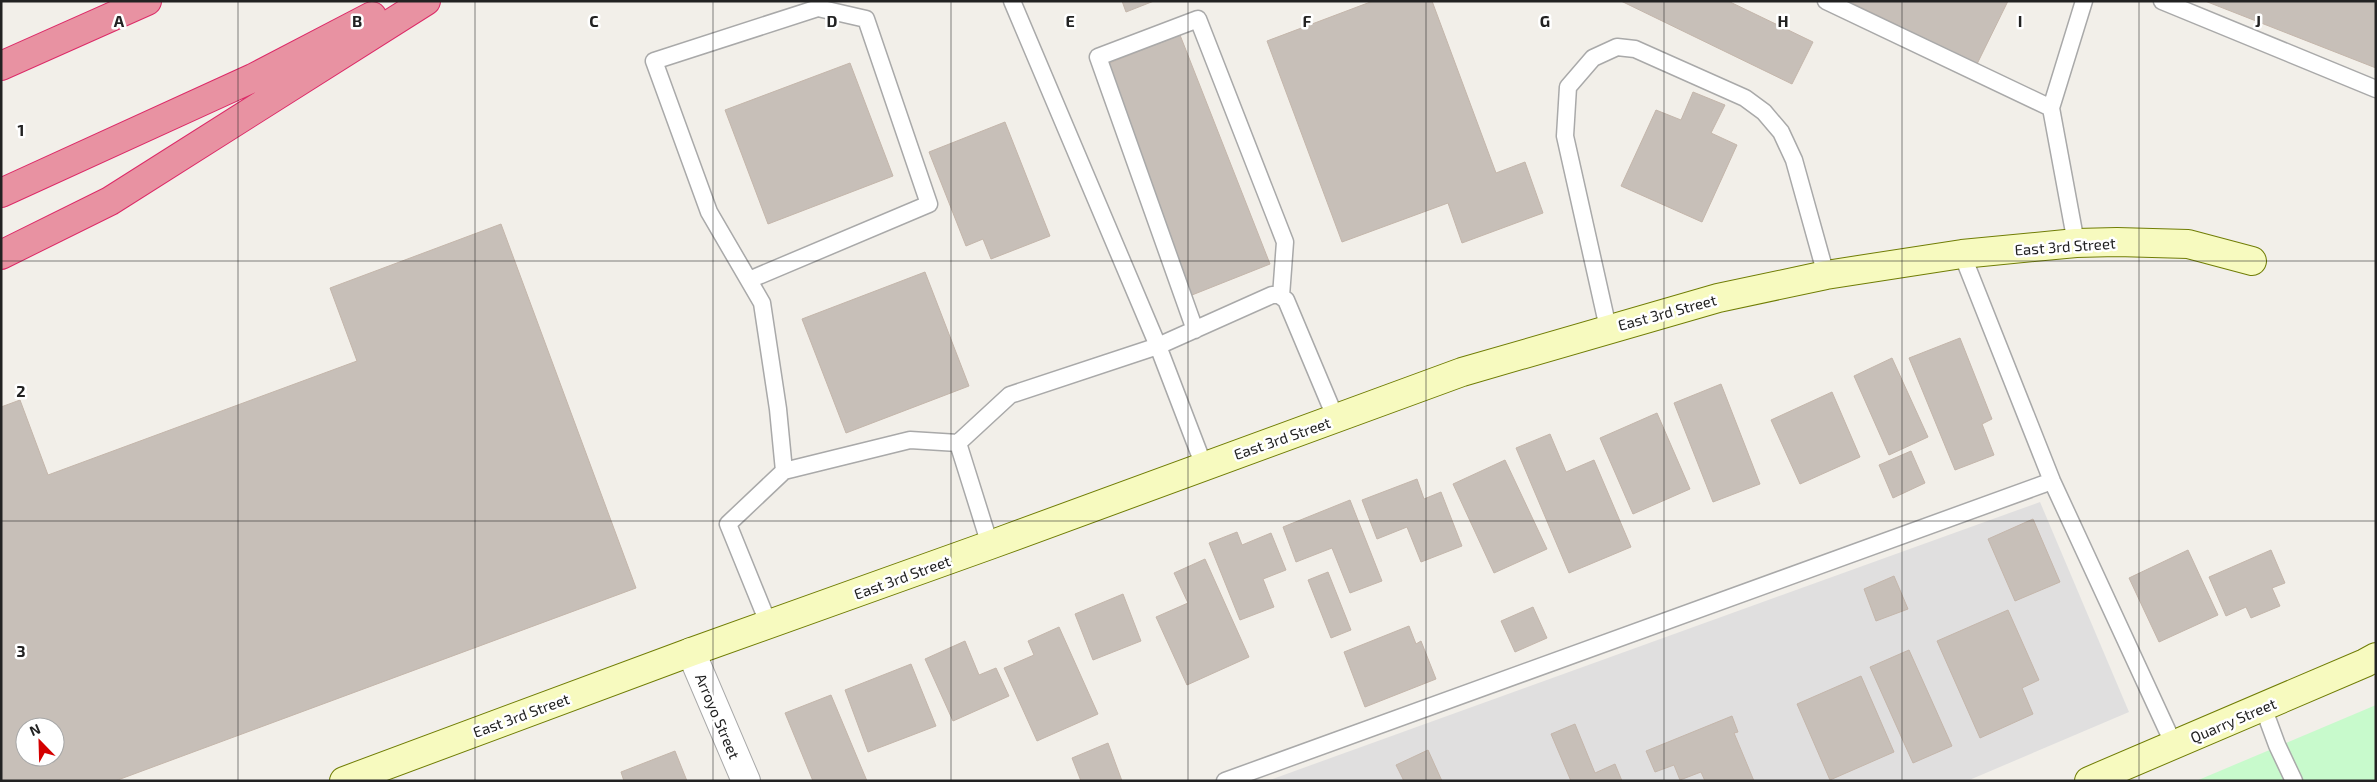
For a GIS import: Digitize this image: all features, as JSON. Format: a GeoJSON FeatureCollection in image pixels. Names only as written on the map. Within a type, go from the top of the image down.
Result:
{"type":"FeatureCollection","features":[{"type":"Feature","properties":{"kind":"highway"},"geometry":{"type":"LineString","coordinates":[[1,66],[147,1]]}},
{"type":"Feature","properties":{"kind":"highway"},"geometry":{"type":"LineString","coordinates":[[1,193],[253,78],[401,1]]}},
{"type":"Feature","properties":{"kind":"highway"},"geometry":{"type":"LineString","coordinates":[[1,255],[110,201],[426,1]]}},
{"type":"Feature","properties":{"kind":"street","name":"East 3rd Street"},"geometry":{"type":"LineString","coordinates":[[344,781],[691,652],[1462,372],[1608,328],[1718,298],[1826,275],[1962,254],[2076,243],[2188,244],[2252,261]]}},
{"type":"Feature","properties":{"kind":"street","name":"Arroyo Street"},"geometry":{"type":"LineString","coordinates":[[691,652],[746,781]]}},
{"type":"Feature","properties":{"kind":"street","name":"Quarry Street"},"geometry":{"type":"LineString","coordinates":[[2089,781],[2376,657]]}},
{"type":"Feature","properties":{"kind":"lane"},"geometry":{"type":"LineString","coordinates":[[1012,1],[1158,346],[1204,466]]}},
{"type":"Feature","properties":{"kind":"lane"},"geometry":{"type":"LineString","coordinates":[[1826,1],[2051,108]]}},
{"type":"Feature","properties":{"kind":"lane"},"geometry":{"type":"LineString","coordinates":[[2076,243],[2051,108],[2084,1]]}},
{"type":"Feature","properties":{"kind":"lane"},"geometry":{"type":"LineString","coordinates":[[2162,1],[2376,89]]}},
{"type":"Feature","properties":{"kind":"lane"},"geometry":{"type":"LineString","coordinates":[[749,280],[929,204],[866,19],[818,8],[654,62],[709,212],[762,303],[778,409],[784,472]]}},
{"type":"Feature","properties":{"kind":"lane"},"geometry":{"type":"LineString","coordinates":[[1194,330],[1098,57],[1198,18],[1285,242],[1281,296]]}},
{"type":"Feature","properties":{"kind":"lane"},"geometry":{"type":"LineString","coordinates":[[1608,328],[1565,136],[1568,87],[1593,58],[1617,47],[1635,49],[1745,98],[1764,112],[1781,132],[1794,160],[1826,275]]}},
{"type":"Feature","properties":{"kind":"lane"},"geometry":{"type":"LineString","coordinates":[[1962,254],[2052,481],[2174,745]]}},
{"type":"Feature","properties":{"kind":"lane"},"geometry":{"type":"LineString","coordinates":[[769,625],[728,524],[784,472],[910,440],[958,443],[1010,395],[1158,346],[1272,295],[1281,296],[1286,300],[1336,419]]}},
{"type":"Feature","properties":{"kind":"lane"},"geometry":{"type":"LineString","coordinates":[[958,443],[990,545]]}},
{"type":"Feature","properties":{"kind":"lane"},"geometry":{"type":"LineString","coordinates":[[1225,781],[2052,481]]}},
{"type":"Feature","properties":{"kind":"lane"},"geometry":{"type":"LineString","coordinates":[[2263,707],[2277,745],[2294,781]]}},
{"type":"Feature","properties":{"kind":"shaded area"},"geometry":{"type":"Polygon","coordinates":[[[2040,502],[2129,712],[1967,781],[1267,781],[2040,502]]]}},
{"type":"Feature","properties":{"kind":"green space"},"geometry":{"type":"Polygon","coordinates":[[[2376,705],[2376,781],[2196,781],[2376,705]]]}},
{"type":"Feature","properties":{"kind":"building"},"geometry":{"type":"Polygon","coordinates":[[[1122,1],[1154,1],[1126,12],[1122,1]]]}},
{"type":"Feature","properties":{"kind":"building"},"geometry":{"type":"Polygon","coordinates":[[[1373,1],[1432,1],[1496,173],[1525,162],[1543,213],[1462,243],[1448,203],[1342,242],[1267,41],[1373,1]]]}},
{"type":"Feature","properties":{"kind":"building"},"geometry":{"type":"Polygon","coordinates":[[[1621,1],[1728,1],[1813,42],[1792,84],[1621,1]]]}},
{"type":"Feature","properties":{"kind":"building"},"geometry":{"type":"Polygon","coordinates":[[[1848,1],[2008,1],[1977,64],[1848,1]]]}},
{"type":"Feature","properties":{"kind":"building"},"geometry":{"type":"Polygon","coordinates":[[[2205,1],[2376,1],[2376,68],[2205,1]]]}},
{"type":"Feature","properties":{"kind":"building"},"geometry":{"type":"Polygon","coordinates":[[[1180,35],[1270,264],[1192,295],[1102,66],[1180,35]]]}},
{"type":"Feature","properties":{"kind":"building"},"geometry":{"type":"Polygon","coordinates":[[[850,63],[893,176],[768,224],[725,110],[850,63]]]}},
{"type":"Feature","properties":{"kind":"building"},"geometry":{"type":"Polygon","coordinates":[[[1693,92],[1725,105],[1711,133],[1737,145],[1702,222],[1621,186],[1656,110],[1681,120],[1693,92]]]}},
{"type":"Feature","properties":{"kind":"building"},"geometry":{"type":"Polygon","coordinates":[[[1005,122],[1050,236],[991,259],[983,239],[966,246],[929,152],[1005,122]]]}},
{"type":"Feature","properties":{"kind":"building"},"geometry":{"type":"Polygon","coordinates":[[[501,224],[636,588],[115,781],[1,781],[1,407],[20,400],[48,475],[357,361],[330,288],[501,224]]]}},
{"type":"Feature","properties":{"kind":"building"},"geometry":{"type":"Polygon","coordinates":[[[925,272],[969,386],[846,433],[802,319],[925,272]]]}},
{"type":"Feature","properties":{"kind":"building"},"geometry":{"type":"Polygon","coordinates":[[[1960,338],[1992,419],[1982,424],[1994,455],[1955,470],[1909,358],[1960,338]]]}},
{"type":"Feature","properties":{"kind":"building"},"geometry":{"type":"Polygon","coordinates":[[[1892,358],[1928,437],[1889,455],[1854,376],[1892,358]]]}},
{"type":"Feature","properties":{"kind":"building"},"geometry":{"type":"Polygon","coordinates":[[[1721,384],[1760,484],[1713,502],[1674,403],[1721,384]]]}},
{"type":"Feature","properties":{"kind":"building"},"geometry":{"type":"Polygon","coordinates":[[[1832,392],[1860,457],[1800,484],[1771,420],[1832,392]]]}},
{"type":"Feature","properties":{"kind":"building"},"geometry":{"type":"Polygon","coordinates":[[[1657,413],[1690,489],[1633,514],[1600,438],[1657,413]]]}},
{"type":"Feature","properties":{"kind":"building"},"geometry":{"type":"Polygon","coordinates":[[[1550,434],[1566,472],[1594,460],[1631,547],[1569,573],[1516,448],[1550,434]]]}},
{"type":"Feature","properties":{"kind":"building"},"geometry":{"type":"Polygon","coordinates":[[[1911,451],[1925,483],[1893,498],[1879,465],[1911,451]]]}},
{"type":"Feature","properties":{"kind":"building"},"geometry":{"type":"Polygon","coordinates":[[[1505,460],[1547,549],[1494,573],[1453,484],[1505,460]]]}},
{"type":"Feature","properties":{"kind":"building"},"geometry":{"type":"Polygon","coordinates":[[[1417,479],[1424,499],[1441,492],[1462,546],[1421,562],[1407,527],[1377,539],[1362,500],[1417,479]]]}},
{"type":"Feature","properties":{"kind":"building"},"geometry":{"type":"Polygon","coordinates":[[[1350,500],[1382,581],[1350,593],[1332,548],[1296,562],[1283,527],[1350,500]]]}},
{"type":"Feature","properties":{"kind":"building"},"geometry":{"type":"Polygon","coordinates":[[[2033,519],[2060,582],[2015,601],[1988,539],[2033,519]]]}},
{"type":"Feature","properties":{"kind":"building"},"geometry":{"type":"Polygon","coordinates":[[[1237,532],[1242,545],[1271,533],[1286,570],[1263,579],[1274,607],[1240,620],[1209,543],[1237,532]]]}},
{"type":"Feature","properties":{"kind":"building"},"geometry":{"type":"Polygon","coordinates":[[[2188,550],[2218,615],[2159,642],[2129,578],[2188,550]]]}},
{"type":"Feature","properties":{"kind":"building"},"geometry":{"type":"Polygon","coordinates":[[[2271,550],[2285,583],[2272,588],[2280,606],[2251,618],[2246,607],[2226,616],[2209,577],[2271,550]]]}},
{"type":"Feature","properties":{"kind":"building"},"geometry":{"type":"Polygon","coordinates":[[[1205,559],[1249,657],[1187,685],[1156,617],[1188,603],[1174,573],[1205,559]]]}},
{"type":"Feature","properties":{"kind":"building"},"geometry":{"type":"Polygon","coordinates":[[[1328,572],[1351,630],[1331,638],[1308,580],[1328,572]]]}},
{"type":"Feature","properties":{"kind":"building"},"geometry":{"type":"Polygon","coordinates":[[[1894,576],[1908,609],[1876,621],[1864,589],[1894,576]]]}},
{"type":"Feature","properties":{"kind":"building"},"geometry":{"type":"Polygon","coordinates":[[[1123,594],[1141,641],[1093,660],[1075,614],[1123,594]]]}},
{"type":"Feature","properties":{"kind":"building"},"geometry":{"type":"Polygon","coordinates":[[[1533,607],[1547,638],[1515,652],[1501,621],[1533,607]]]}},
{"type":"Feature","properties":{"kind":"building"},"geometry":{"type":"Polygon","coordinates":[[[2008,610],[2039,680],[2022,688],[2033,714],[1980,738],[1937,641],[2008,610]]]}},
{"type":"Feature","properties":{"kind":"building"},"geometry":{"type":"Polygon","coordinates":[[[1409,626],[1416,644],[1421,641],[1436,679],[1365,707],[1344,652],[1409,626]]]}},
{"type":"Feature","properties":{"kind":"building"},"geometry":{"type":"Polygon","coordinates":[[[1059,627],[1098,714],[1037,741],[1004,668],[1034,655],[1028,641],[1059,627]]]}},
{"type":"Feature","properties":{"kind":"building"},"geometry":{"type":"Polygon","coordinates":[[[965,641],[979,675],[996,668],[1009,696],[953,721],[925,659],[965,641]]]}},
{"type":"Feature","properties":{"kind":"building"},"geometry":{"type":"Polygon","coordinates":[[[1909,650],[1952,746],[1913,763],[1870,667],[1909,650]]]}},
{"type":"Feature","properties":{"kind":"building"},"geometry":{"type":"Polygon","coordinates":[[[911,664],[936,726],[868,752],[845,690],[911,664]]]}},
{"type":"Feature","properties":{"kind":"building"},"geometry":{"type":"Polygon","coordinates":[[[1861,676],[1894,752],[1830,780],[1797,704],[1861,676]]]}},
{"type":"Feature","properties":{"kind":"building"},"geometry":{"type":"Polygon","coordinates":[[[831,695],[867,781],[813,781],[785,713],[831,695]]]}},
{"type":"Feature","properties":{"kind":"building"},"geometry":{"type":"Polygon","coordinates":[[[1732,716],[1738,732],[1734,733],[1754,781],[1705,781],[1701,772],[1680,780],[1674,765],[1655,772],[1646,751],[1732,716]]]}},
{"type":"Feature","properties":{"kind":"building"},"geometry":{"type":"Polygon","coordinates":[[[1575,724],[1595,773],[1615,764],[1622,781],[1571,781],[1551,734],[1575,724]]]}},
{"type":"Feature","properties":{"kind":"building"},"geometry":{"type":"Polygon","coordinates":[[[1108,743],[1122,781],[1081,781],[1072,758],[1108,743]]]}},
{"type":"Feature","properties":{"kind":"building"},"geometry":{"type":"Polygon","coordinates":[[[1428,750],[1442,781],[1404,781],[1396,765],[1428,750]]]}},
{"type":"Feature","properties":{"kind":"building"},"geometry":{"type":"Polygon","coordinates":[[[675,751],[687,781],[624,781],[621,772],[675,751]]]}}]}
